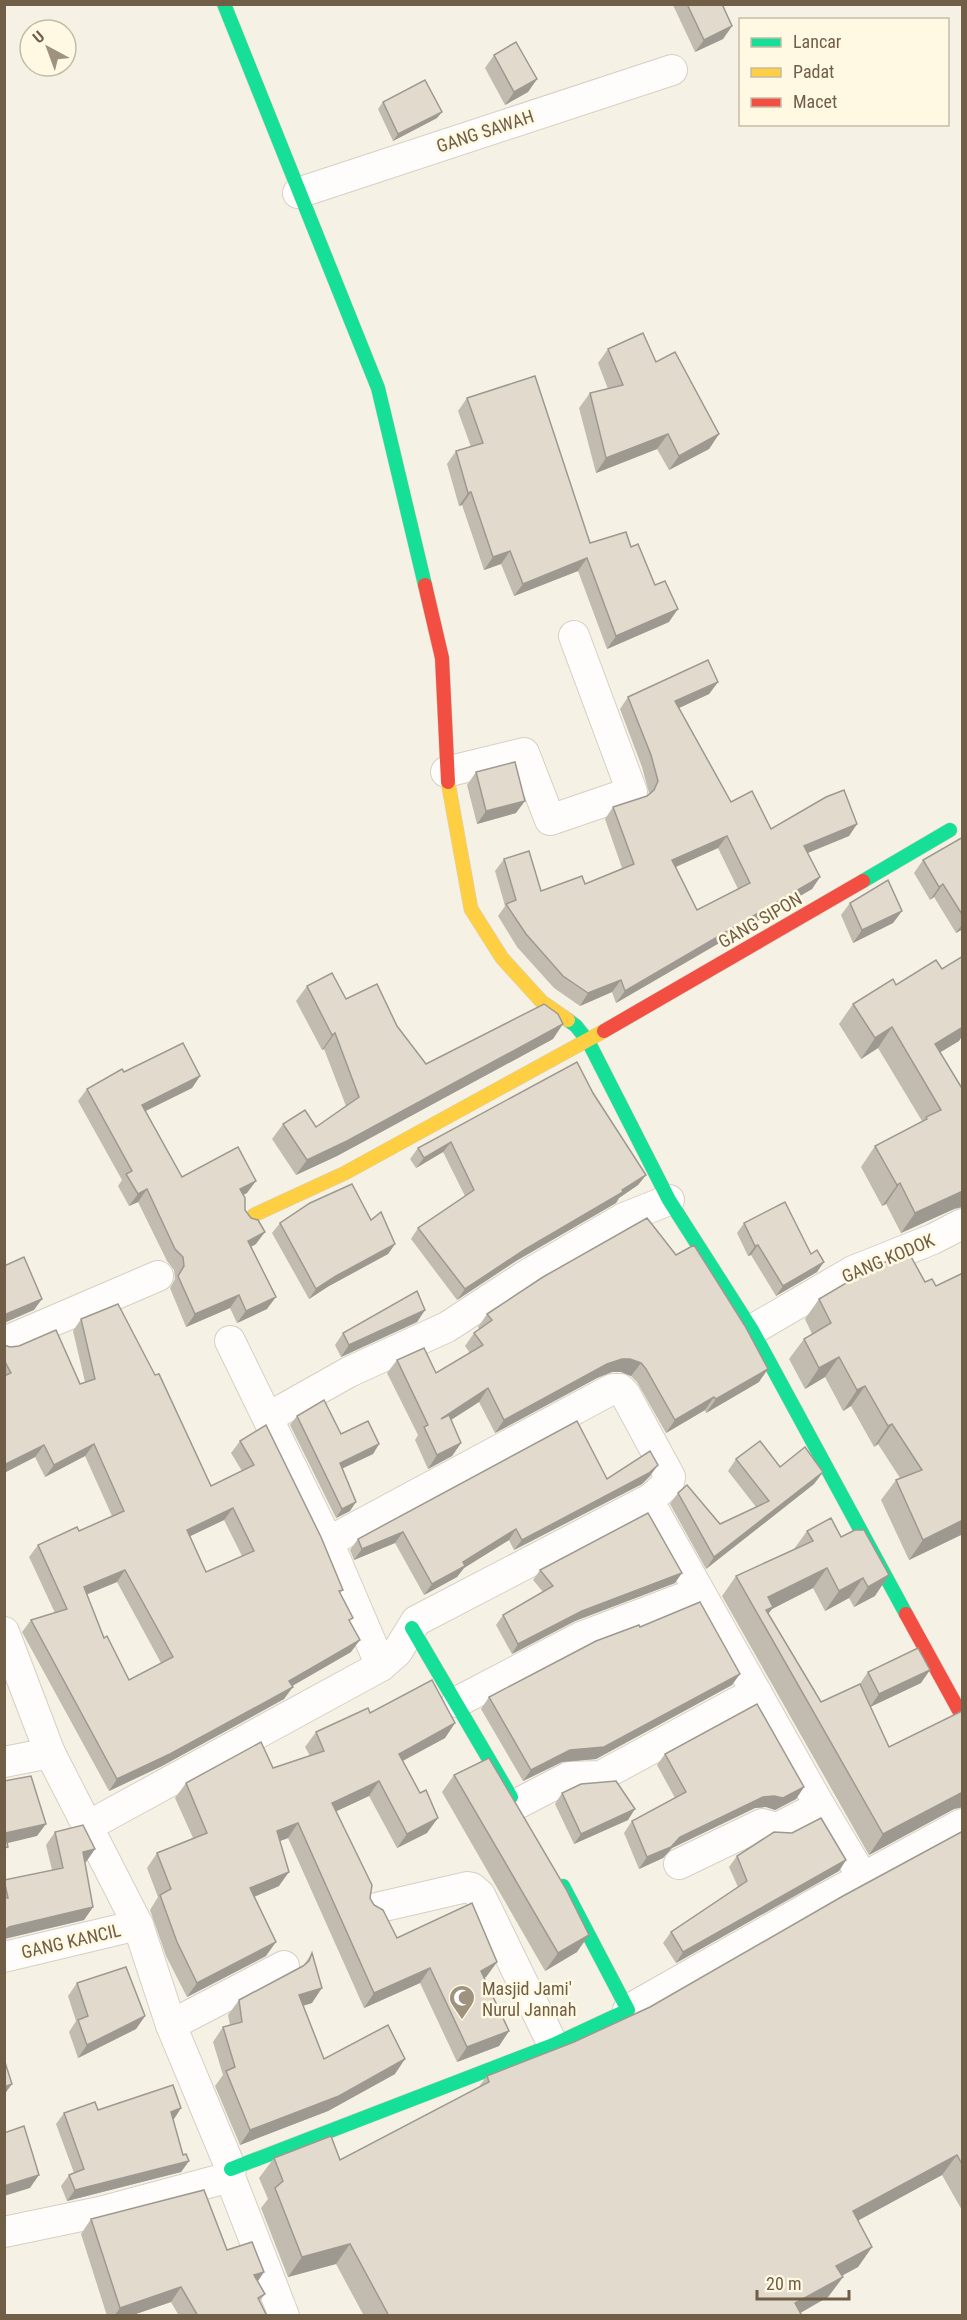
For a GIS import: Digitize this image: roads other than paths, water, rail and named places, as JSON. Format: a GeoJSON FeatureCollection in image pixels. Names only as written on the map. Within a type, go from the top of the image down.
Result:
{"type":"FeatureCollection","features":[{"type":"Feature","properties":{"kind":"street"},"geometry":{"type":"LineString","coordinates":[[224,4],[378,388],[442,658],[446,772],[471,909],[502,958],[542,1002],[576,1026],[588,1041],[669,1200],[752,1330],[963,1716]]}},
{"type":"Feature","properties":{"kind":"street","name":"GANG SAWAH"},"geometry":{"type":"LineString","coordinates":[[298,193],[672,70]]}},
{"type":"Feature","properties":{"kind":"street"},"geometry":{"type":"LineString","coordinates":[[446,772],[524,753],[550,820],[632,792],[574,636]]}},
{"type":"Feature","properties":{"kind":"street","name":"GANG SIPON"},"geometry":{"type":"LineString","coordinates":[[254,1215],[345,1173],[588,1041],[950,830]]}},
{"type":"Feature","properties":{"kind":"street"},"geometry":{"type":"LineString","coordinates":[[269,1417],[349,1372],[447,1327],[525,1276],[624,1218],[669,1200]]}},
{"type":"Feature","properties":{"kind":"street","name":"GANG KODOK"},"geometry":{"type":"LineString","coordinates":[[752,1330],[853,1271],[933,1239],[963,1224]]}},
{"type":"Feature","properties":{"kind":"street"},"geometry":{"type":"LineString","coordinates":[[4,1342],[158,1276]]}},
{"type":"Feature","properties":{"kind":"street"},"geometry":{"type":"LineString","coordinates":[[230,1341],[328,1542],[381,1666]]}},
{"type":"Feature","properties":{"kind":"street"},"geometry":{"type":"LineString","coordinates":[[88,1826],[381,1666],[398,1652],[416,1621],[652,1498],[669,1482],[670,1477],[625,1394],[620,1389],[614,1389],[328,1542]]}},
{"type":"Feature","properties":{"kind":"street"},"geometry":{"type":"LineString","coordinates":[[652,1498],[652,1507],[699,1592],[863,1878]]}},
{"type":"Feature","properties":{"kind":"street"},"geometry":{"type":"LineString","coordinates":[[457,1702],[581,1637],[699,1592]]}},
{"type":"Feature","properties":{"kind":"street"},"geometry":{"type":"LineString","coordinates":[[412,1628],[518,1809],[569,1777],[601,1776],[756,1692]]}},
{"type":"Feature","properties":{"kind":"street"},"geometry":{"type":"LineString","coordinates":[[4,1632],[50,1753],[138,1925],[171,2025],[284,2316]]}},
{"type":"Feature","properties":{"kind":"street"},"geometry":{"type":"LineString","coordinates":[[4,1762],[50,1753]]}},
{"type":"Feature","properties":{"kind":"street"},"geometry":{"type":"LineString","coordinates":[[679,1864],[762,1824],[779,1828],[820,1806]]}},
{"type":"Feature","properties":{"kind":"street"},"geometry":{"type":"LineString","coordinates":[[4,2232],[100,2212],[230,2173],[553,2045],[628,2010],[963,1824]]}},
{"type":"Feature","properties":{"kind":"street"},"geometry":{"type":"LineString","coordinates":[[553,1870],[628,2010]]}},
{"type":"Feature","properties":{"kind":"street"},"geometry":{"type":"LineString","coordinates":[[376,1908],[467,1887],[476,1890],[553,2045]]}},
{"type":"Feature","properties":{"kind":"street","name":"GANG KANCIL"},"geometry":{"type":"LineString","coordinates":[[4,1957],[138,1925]]}},
{"type":"Feature","properties":{"kind":"street"},"geometry":{"type":"LineString","coordinates":[[171,2025],[284,1966]]}},
{"type":"Feature","properties":{"kind":"place","name":"Masjid Jami' Nurul Jannah"},"geometry":{"type":"Point","coordinates":[462,2021]}}]}
